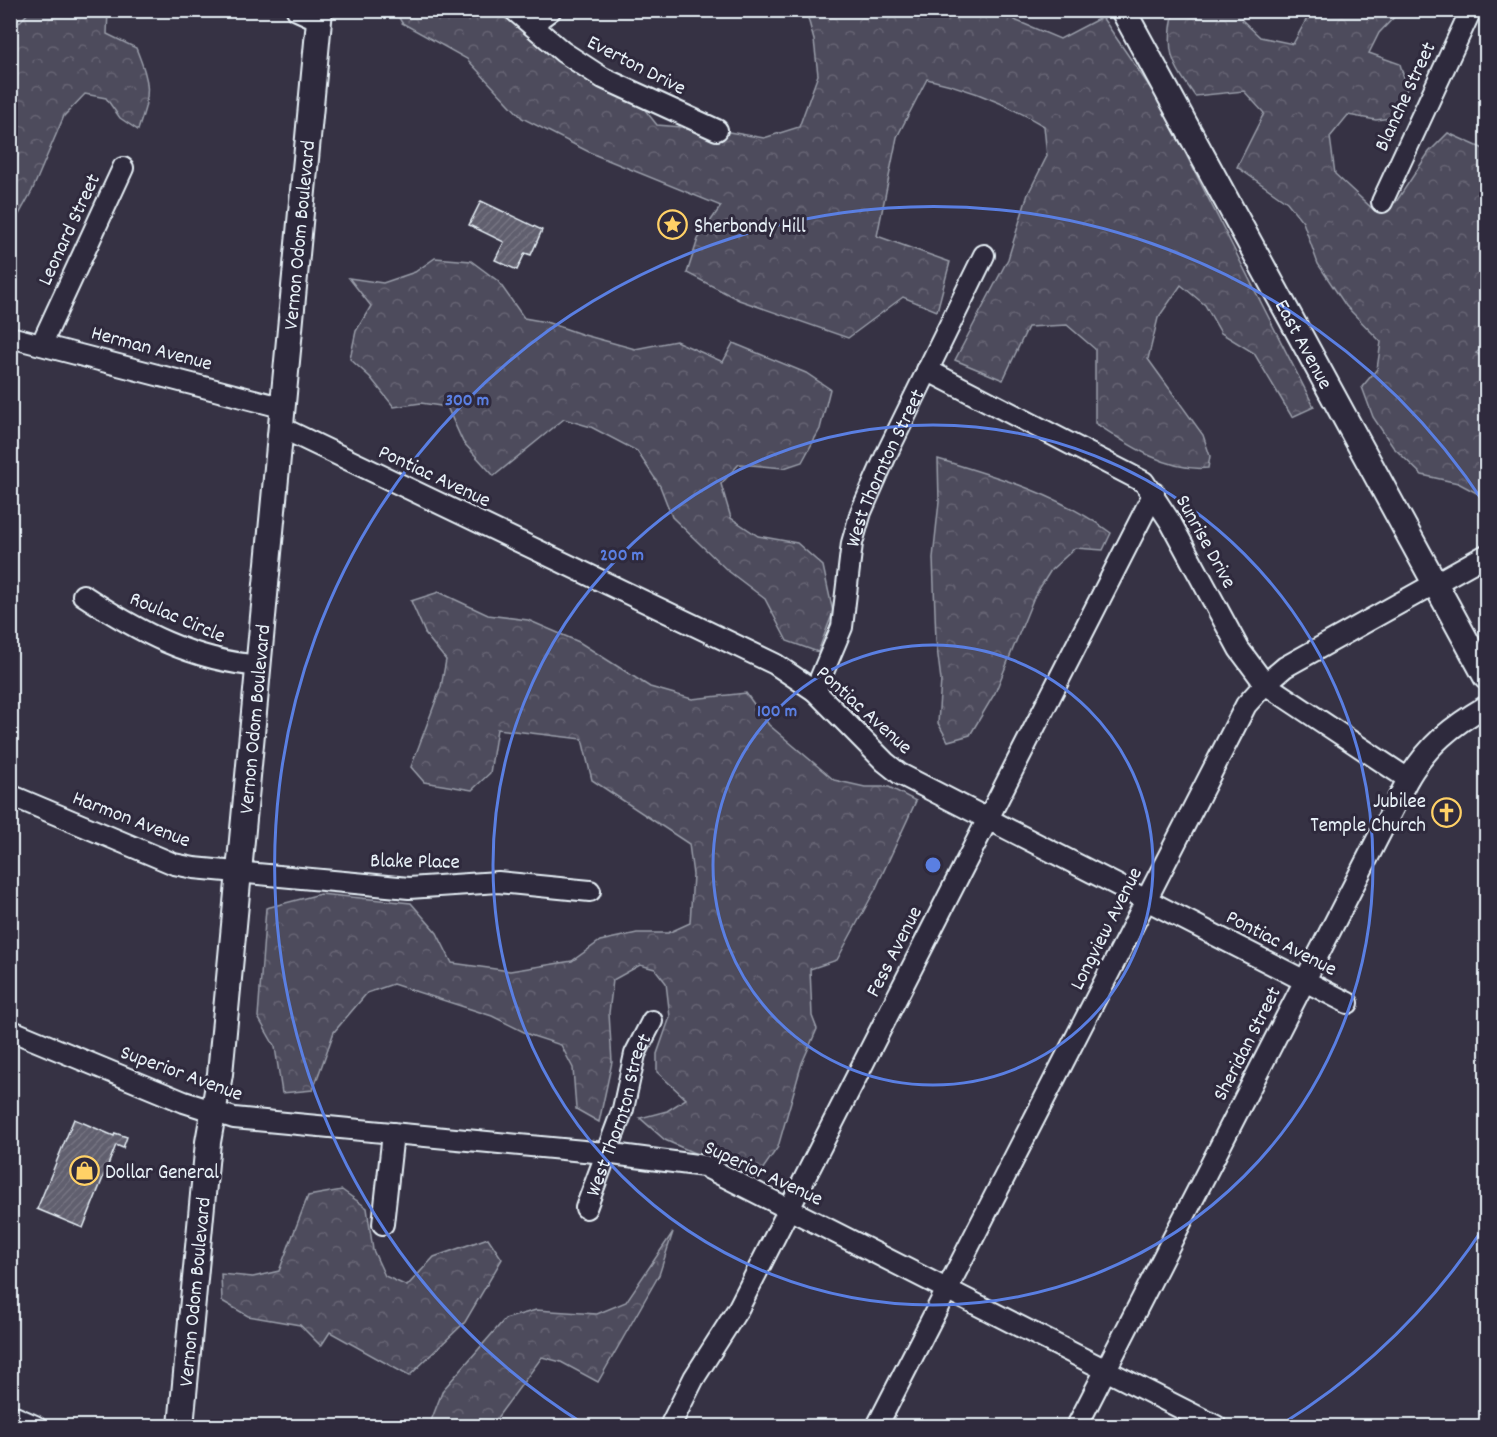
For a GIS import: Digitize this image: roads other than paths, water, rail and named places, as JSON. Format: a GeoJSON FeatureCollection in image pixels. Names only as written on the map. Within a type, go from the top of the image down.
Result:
{"type":"FeatureCollection","features":[{"type":"Feature","properties":{"kind":"main road","name":"East Avenue"},"geometry":{"type":"LineString","coordinates":[[1124,11],[1486,677]]}},
{"type":"Feature","properties":{"kind":"main road","name":"Vernon Odom Boulevard"},"geometry":{"type":"LineString","coordinates":[[181,1426],[199,1226],[208,1142],[220,1074],[240,872],[320,15]]}},
{"type":"Feature","properties":{"kind":"street"},"geometry":{"type":"LineString","coordinates":[[297,10],[320,15]]}},
{"type":"Feature","properties":{"kind":"street","name":"Everton Drive"},"geometry":{"type":"LineString","coordinates":[[514,10],[562,52],[603,78],[717,129]]}},
{"type":"Feature","properties":{"kind":"street"},"geometry":{"type":"LineString","coordinates":[[532,24],[551,10]]}},
{"type":"Feature","properties":{"kind":"street","name":"Blanche Street"},"geometry":{"type":"LineString","coordinates":[[1382,202],[1471,10]]}},
{"type":"Feature","properties":{"kind":"street","name":"Leonard Street"},"geometry":{"type":"LineString","coordinates":[[42,343],[123,168]]}},
{"type":"Feature","properties":{"kind":"street","name":"West Thornton Street"},"geometry":{"type":"LineString","coordinates":[[815,691],[842,627],[852,543],[861,512],[984,255]]}},
{"type":"Feature","properties":{"kind":"street","name":"Herman Avenue"},"geometry":{"type":"LineString","coordinates":[[10,337],[42,343],[281,418]]}},
{"type":"Feature","properties":{"kind":"street","name":"Sunrise Drive"},"geometry":{"type":"LineString","coordinates":[[927,370],[1127,471],[1144,482],[1154,494],[1239,649],[1265,684],[1408,778]]}},
{"type":"Feature","properties":{"kind":"street","name":"Pontiac Avenue"},"geometry":{"type":"LineString","coordinates":[[281,418],[775,664],[815,691],[900,774],[1348,1003]]}},
{"type":"Feature","properties":{"kind":"street","name":"Fess Avenue"},"geometry":{"type":"LineString","coordinates":[[670,1426],[694,1378],[738,1308],[1154,494]]}},
{"type":"Feature","properties":{"kind":"street","name":"Longview Avenue"},"geometry":{"type":"LineString","coordinates":[[877,1426],[1246,705],[1285,667],[1486,555]]}},
{"type":"Feature","properties":{"kind":"street","name":"Roulac Circle"},"geometry":{"type":"LineString","coordinates":[[83,595],[131,627],[190,652],[216,661],[260,666]]}},
{"type":"Feature","properties":{"kind":"street","name":"Sheridan Street"},"geometry":{"type":"LineString","coordinates":[[1077,1426],[1408,778],[1422,755],[1442,734],[1486,706]]}},
{"type":"Feature","properties":{"kind":"street","name":"Harmon Avenue"},"geometry":{"type":"LineString","coordinates":[[10,795],[174,864],[240,872]]}},
{"type":"Feature","properties":{"kind":"street","name":"Blake Place"},"geometry":{"type":"LineString","coordinates":[[240,872],[409,888],[498,882],[590,891]]}},
{"type":"Feature","properties":{"kind":"street","name":"West Thornton Street"},"geometry":{"type":"LineString","coordinates":[[586,1208],[604,1153],[623,1109],[635,1054],[652,1021]]}},
{"type":"Feature","properties":{"kind":"street","name":"Superior Avenue"},"geometry":{"type":"LineString","coordinates":[[10,1030],[214,1112],[252,1121],[604,1153],[704,1166],[1216,1426]]}},
{"type":"Feature","properties":{"kind":"street"},"geometry":{"type":"LineString","coordinates":[[383,1224],[393,1133]]}},
{"type":"Feature","properties":{"kind":"street"},"geometry":{"type":"LineString","coordinates":[[10,1415],[35,1426]]}},
{"type":"Feature","properties":{"kind":"place","name":"Sherbondy Hill"},"geometry":{"type":"Point","coordinates":[673,225]}},
{"type":"Feature","properties":{"kind":"place","name":"Jubilee Temple Church"},"geometry":{"type":"Point","coordinates":[1447,812]}},
{"type":"Feature","properties":{"kind":"place","name":"Dollar General"},"geometry":{"type":"Point","coordinates":[84,1171]}}]}
